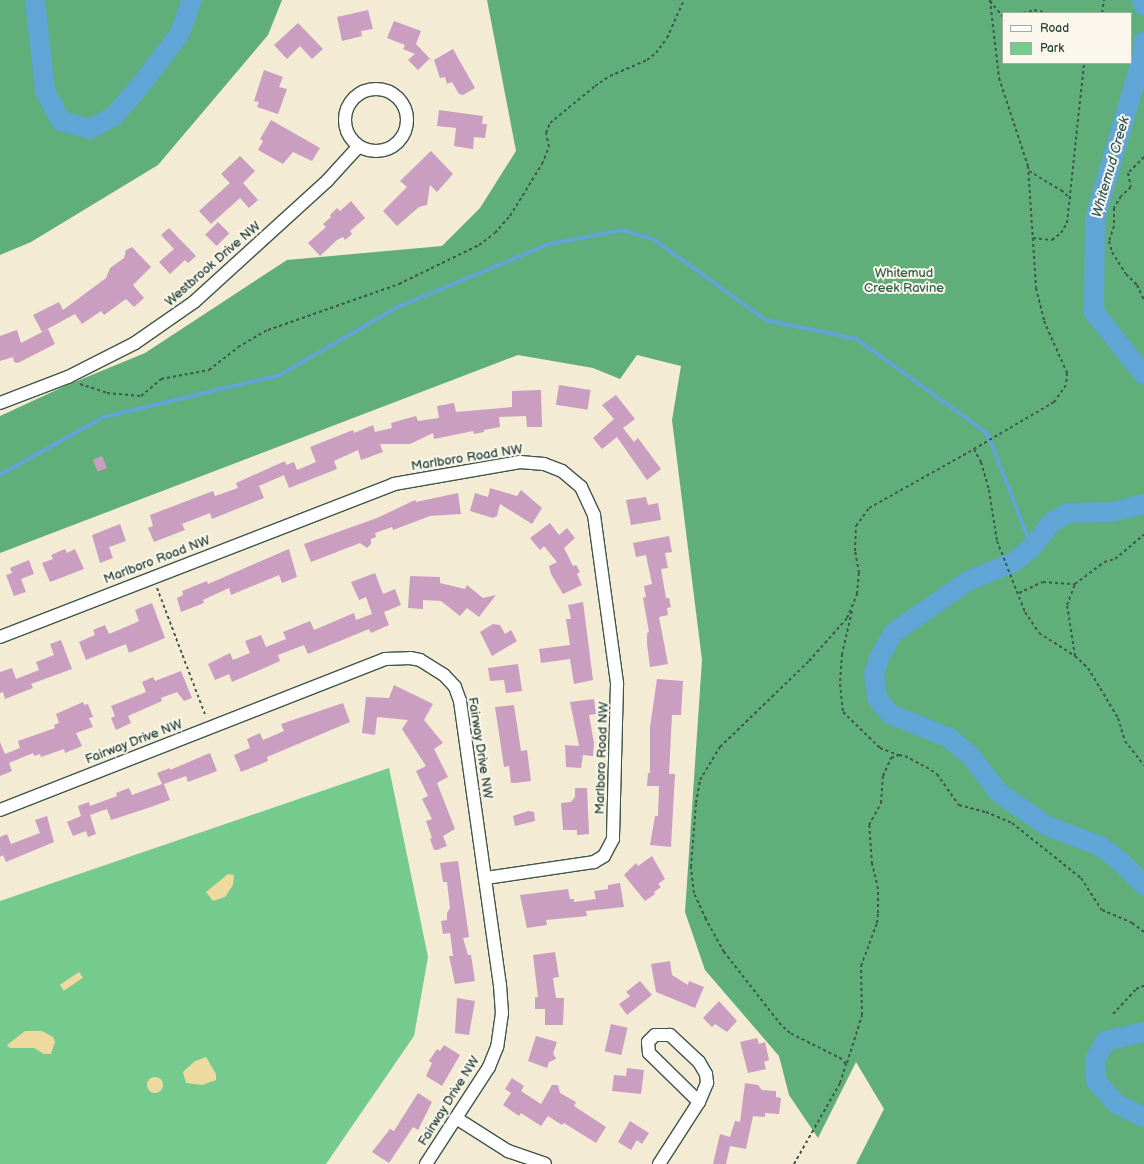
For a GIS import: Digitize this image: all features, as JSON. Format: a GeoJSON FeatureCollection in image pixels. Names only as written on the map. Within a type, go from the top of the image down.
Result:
{"type":"FeatureCollection","features":[{"type":"Feature","properties":{"kind":"street"},"geometry":{"type":"LineString","coordinates":[[369,90],[389,92],[397,97],[407,115],[404,135],[393,146],[378,152],[358,146],[351,139],[346,125],[347,110],[352,101],[369,90]]}},
{"type":"Feature","properties":{"kind":"street","name":"Westbrook Drive NW"},"geometry":{"type":"LineString","coordinates":[[0,403],[68,377],[135,343],[194,302],[327,181],[358,146]]}},
{"type":"Feature","properties":{"kind":"street","name":"Marlboro Road NW"},"geometry":{"type":"LineString","coordinates":[[0,637],[152,576],[394,484],[416,479],[532,462],[553,467],[576,482],[588,498],[594,515],[617,684],[613,839],[604,856],[594,862],[485,878]]}},
{"type":"Feature","properties":{"kind":"street","name":"Fairway Drive NW"},"geometry":{"type":"LineString","coordinates":[[0,810],[385,659],[410,658],[436,668],[450,681],[458,694],[502,999],[501,1024],[497,1047],[489,1067],[426,1164]]}},
{"type":"Feature","properties":{"kind":"street"},"geometry":{"type":"LineString","coordinates":[[659,1164],[699,1102],[707,1084],[702,1065],[670,1035],[655,1035],[648,1042],[649,1053],[699,1102]]}},
{"type":"Feature","properties":{"kind":"street"},"geometry":{"type":"LineString","coordinates":[[456,1118],[508,1151],[545,1164]]}},
{"type":"Feature","properties":{"kind":"path"},"geometry":{"type":"LineString","coordinates":[[78,384],[107,393],[141,396],[162,380],[208,370],[238,347],[268,330],[399,284],[479,245],[495,233],[510,216],[542,164],[549,147],[546,132],[550,123],[595,86],[623,70],[647,60],[656,53],[667,38],[684,0]]}},
{"type":"Feature","properties":{"kind":"path"},"geometry":{"type":"LineString","coordinates":[[990,0],[1002,16]]}},
{"type":"Feature","properties":{"kind":"path"},"geometry":{"type":"LineString","coordinates":[[990,0],[999,78],[1028,171],[1036,288],[1044,321],[1067,373],[1066,385],[1054,402],[869,508],[856,526],[855,551],[859,573],[854,606],[842,654],[840,684],[843,712],[880,748],[899,755],[937,774],[959,805],[979,810],[1012,823],[1081,878],[1102,910],[1132,923],[1144,932]]}},
{"type":"Feature","properties":{"kind":"path"},"geometry":{"type":"LineString","coordinates":[[1102,12],[1104,0]]}},
{"type":"Feature","properties":{"kind":"path"},"geometry":{"type":"LineString","coordinates":[[1027,12],[1034,10],[1043,12]]}},
{"type":"Feature","properties":{"kind":"path"},"geometry":{"type":"LineString","coordinates":[[1033,238],[1052,240],[1061,233],[1067,223],[1084,64]]}},
{"type":"Feature","properties":{"kind":"path"},"geometry":{"type":"LineString","coordinates":[[1144,157],[1128,173],[1131,187],[1121,196],[1114,208],[1115,222],[1109,241],[1112,252],[1126,274],[1137,285],[1144,300]]}},
{"type":"Feature","properties":{"kind":"path"},"geometry":{"type":"LineString","coordinates":[[1028,171],[1061,190],[1070,199]]}},
{"type":"Feature","properties":{"kind":"path"},"geometry":{"type":"LineString","coordinates":[[974,449],[981,462],[989,490],[1000,550],[1019,593],[1025,612],[1040,633],[1075,656],[1088,668],[1118,718],[1124,741],[1144,765]]}},
{"type":"Feature","properties":{"kind":"path"},"geometry":{"type":"LineString","coordinates":[[1075,656],[1068,605],[1075,584],[1104,562],[1115,559],[1144,536]]}},
{"type":"Feature","properties":{"kind":"path"},"geometry":{"type":"LineString","coordinates":[[152,576],[206,718]]}},
{"type":"Feature","properties":{"kind":"path"},"geometry":{"type":"LineString","coordinates":[[1019,593],[1043,582],[1075,584]]}},
{"type":"Feature","properties":{"kind":"path"},"geometry":{"type":"LineString","coordinates":[[846,1064],[842,1059],[790,1033],[751,988],[724,952],[706,919],[694,893],[691,867],[696,803],[705,769],[720,747],[834,634],[854,606]]}},
{"type":"Feature","properties":{"kind":"path"},"geometry":{"type":"LineString","coordinates":[[794,1164],[840,1083],[862,1015],[861,966],[877,923],[878,913],[878,889],[874,876],[869,825],[881,803],[886,764],[899,755]]}},
{"type":"Feature","properties":{"kind":"path"},"geometry":{"type":"LineString","coordinates":[[1113,1014],[1136,989],[1144,986]]}},
{"type":"Feature","properties":{"kind":"green space"},"geometry":{"type":"Polygon","coordinates":[[[0,0],[282,0],[268,35],[158,165],[31,242],[0,255],[0,0]]]}},
{"type":"Feature","properties":{"kind":"green space","name":"Whitemud Creek Ravine"},"geometry":{"type":"Polygon","coordinates":[[[487,0],[1144,0],[1144,1164],[856,1164],[884,1109],[856,1062],[818,1138],[789,1095],[779,1056],[705,970],[685,912],[702,660],[672,420],[681,366],[637,355],[620,379],[593,368],[518,355],[0,553],[0,416],[65,386],[145,353],[287,260],[442,246],[480,208],[516,151],[487,0]]]}},
{"type":"Feature","properties":{"kind":"green space"},"geometry":{"type":"Polygon","coordinates":[[[389,768],[428,957],[414,1036],[326,1164],[0,1164],[0,901],[389,768]]]}},
{"type":"Feature","properties":{"kind":"sand"},"geometry":{"type":"Polygon","coordinates":[[[228,874],[234,875],[233,885],[225,897],[213,901],[206,892],[228,874]]]}},
{"type":"Feature","properties":{"kind":"sand"},"geometry":{"type":"Polygon","coordinates":[[[79,972],[83,978],[64,991],[60,985],[79,972]]]}},
{"type":"Feature","properties":{"kind":"sand"},"geometry":{"type":"Polygon","coordinates":[[[25,1031],[42,1031],[53,1037],[55,1042],[51,1054],[44,1054],[34,1048],[10,1048],[7,1045],[25,1031]]]}},
{"type":"Feature","properties":{"kind":"sand"},"geometry":{"type":"Polygon","coordinates":[[[206,1057],[216,1074],[216,1080],[202,1085],[186,1083],[183,1072],[195,1061],[206,1057]]]}},
{"type":"Feature","properties":{"kind":"sand"},"geometry":{"type":"Polygon","coordinates":[[[152,1077],[158,1077],[163,1082],[161,1091],[158,1093],[152,1093],[147,1088],[147,1082],[152,1077]]]}},
{"type":"Feature","properties":{"kind":"building"},"geometry":{"type":"Polygon","coordinates":[[[368,10],[373,29],[361,31],[362,36],[342,41],[337,17],[368,10]]]}},
{"type":"Feature","properties":{"kind":"building"},"geometry":{"type":"Polygon","coordinates":[[[394,21],[421,31],[416,44],[432,61],[429,59],[418,70],[408,60],[415,54],[403,49],[405,45],[387,38],[394,21]]]}},
{"type":"Feature","properties":{"kind":"building"},"geometry":{"type":"Polygon","coordinates":[[[298,23],[323,49],[312,59],[300,46],[287,59],[274,45],[298,23]]]}},
{"type":"Feature","properties":{"kind":"building"},"geometry":{"type":"Polygon","coordinates":[[[453,49],[475,88],[463,95],[459,94],[452,82],[447,84],[445,77],[440,78],[434,60],[453,49]]]}},
{"type":"Feature","properties":{"kind":"building"},"geometry":{"type":"Polygon","coordinates":[[[264,70],[283,77],[279,87],[287,89],[278,114],[257,107],[259,102],[254,101],[264,70]]]}},
{"type":"Feature","properties":{"kind":"building"},"geometry":{"type":"Polygon","coordinates":[[[439,110],[483,116],[482,124],[487,124],[485,138],[474,137],[473,149],[454,146],[456,128],[437,126],[439,110]]]}},
{"type":"Feature","properties":{"kind":"building"},"geometry":{"type":"Polygon","coordinates":[[[271,120],[320,148],[312,161],[293,152],[283,164],[258,150],[263,141],[260,139],[271,120]]]}},
{"type":"Feature","properties":{"kind":"building"},"geometry":{"type":"Polygon","coordinates":[[[431,151],[453,174],[437,192],[430,185],[427,205],[419,207],[397,226],[383,211],[407,187],[400,181],[431,151]]]}},
{"type":"Feature","properties":{"kind":"building"},"geometry":{"type":"Polygon","coordinates":[[[240,156],[255,171],[243,183],[258,200],[249,208],[240,198],[211,224],[199,211],[230,183],[221,174],[240,156]]]}},
{"type":"Feature","properties":{"kind":"building"},"geometry":{"type":"Polygon","coordinates":[[[351,201],[365,218],[350,231],[352,234],[345,240],[343,237],[337,240],[320,256],[308,243],[326,227],[323,224],[331,217],[330,215],[337,208],[340,211],[351,201]]]}},
{"type":"Feature","properties":{"kind":"building"},"geometry":{"type":"Polygon","coordinates":[[[218,222],[229,233],[217,246],[205,235],[218,222]]]}},
{"type":"Feature","properties":{"kind":"building"},"geometry":{"type":"Polygon","coordinates":[[[169,228],[196,256],[188,263],[185,260],[170,274],[159,262],[174,249],[161,235],[169,228]]]}},
{"type":"Feature","properties":{"kind":"building"},"geometry":{"type":"Polygon","coordinates":[[[132,247],[151,267],[133,285],[144,298],[134,307],[126,299],[104,315],[101,311],[82,324],[75,314],[42,332],[33,315],[59,302],[63,310],[106,278],[110,268],[124,258],[126,250],[132,247]]]}},
{"type":"Feature","properties":{"kind":"building"},"geometry":{"type":"Polygon","coordinates":[[[48,329],[55,344],[18,363],[14,362],[13,357],[0,361],[0,336],[17,330],[21,343],[48,329]]]}},
{"type":"Feature","properties":{"kind":"building"},"geometry":{"type":"Polygon","coordinates":[[[559,385],[591,390],[587,410],[556,405],[559,385]]]}},
{"type":"Feature","properties":{"kind":"building"},"geometry":{"type":"Polygon","coordinates":[[[541,390],[542,427],[527,427],[526,416],[499,417],[500,427],[484,430],[484,432],[474,434],[473,431],[434,439],[433,433],[410,444],[380,444],[383,452],[361,460],[358,450],[334,461],[337,469],[289,488],[284,475],[259,486],[264,498],[212,519],[210,513],[182,524],[185,530],[154,542],[148,528],[153,526],[150,515],[213,491],[215,496],[238,488],[236,483],[285,461],[286,465],[294,462],[297,470],[316,462],[310,447],[353,430],[354,433],[373,425],[375,432],[392,428],[391,423],[416,416],[418,421],[439,418],[437,406],[454,403],[456,412],[512,407],[512,391],[541,390]]]}},
{"type":"Feature","properties":{"kind":"building"},"geometry":{"type":"Polygon","coordinates":[[[616,395],[635,419],[623,428],[634,442],[638,438],[661,469],[647,480],[617,437],[602,449],[593,438],[614,419],[602,405],[616,395]]]}},
{"type":"Feature","properties":{"kind":"building"},"geometry":{"type":"Polygon","coordinates":[[[102,456],[107,468],[98,472],[93,460],[102,456]]]}},
{"type":"Feature","properties":{"kind":"building"},"geometry":{"type":"Polygon","coordinates":[[[490,488],[517,496],[521,490],[542,508],[532,524],[500,504],[497,516],[493,518],[470,511],[475,493],[488,497],[490,488]]]}},
{"type":"Feature","properties":{"kind":"building"},"geometry":{"type":"Polygon","coordinates":[[[458,493],[461,514],[430,516],[393,530],[392,527],[375,533],[376,537],[371,539],[371,544],[367,548],[360,543],[311,562],[304,544],[377,518],[415,500],[416,502],[458,493]]]}},
{"type":"Feature","properties":{"kind":"building"},"geometry":{"type":"Polygon","coordinates":[[[646,497],[648,505],[658,503],[661,520],[631,525],[626,500],[646,497]]]}},
{"type":"Feature","properties":{"kind":"building"},"geometry":{"type":"Polygon","coordinates":[[[550,523],[559,535],[567,528],[575,538],[564,548],[573,566],[576,565],[580,572],[577,574],[582,585],[563,594],[551,574],[549,566],[557,562],[544,546],[540,550],[530,538],[550,523]]]}},
{"type":"Feature","properties":{"kind":"building"},"geometry":{"type":"Polygon","coordinates":[[[120,524],[126,541],[109,547],[113,558],[100,563],[92,535],[120,524]]]}},
{"type":"Feature","properties":{"kind":"building"},"geometry":{"type":"Polygon","coordinates":[[[669,536],[672,552],[665,553],[668,568],[661,569],[666,598],[669,598],[671,607],[667,608],[668,615],[659,617],[668,664],[650,667],[647,644],[647,633],[649,632],[643,598],[646,597],[644,586],[652,584],[646,555],[636,557],[633,543],[669,536]]]}},
{"type":"Feature","properties":{"kind":"building"},"geometry":{"type":"Polygon","coordinates":[[[65,549],[67,553],[75,549],[84,569],[50,582],[42,563],[53,559],[51,555],[65,549]]]}},
{"type":"Feature","properties":{"kind":"building"},"geometry":{"type":"Polygon","coordinates":[[[289,549],[297,577],[282,583],[279,575],[231,595],[229,588],[203,600],[204,603],[181,612],[177,598],[183,595],[182,591],[207,581],[208,584],[289,549]]]}},
{"type":"Feature","properties":{"kind":"building"},"geometry":{"type":"Polygon","coordinates":[[[29,560],[34,574],[21,579],[26,592],[14,596],[6,575],[12,573],[10,568],[29,560]]]}},
{"type":"Feature","properties":{"kind":"building"},"geometry":{"type":"Polygon","coordinates":[[[375,573],[383,594],[395,589],[401,605],[384,612],[389,625],[371,633],[369,629],[308,654],[304,645],[278,655],[280,661],[232,682],[229,674],[215,680],[208,664],[230,653],[233,660],[250,653],[245,641],[261,635],[266,647],[286,639],[283,632],[310,621],[314,630],[354,613],[356,620],[372,614],[366,597],[359,600],[351,582],[375,573]]]}},
{"type":"Feature","properties":{"kind":"building"},"geometry":{"type":"Polygon","coordinates":[[[410,576],[440,577],[440,583],[465,589],[467,585],[483,598],[496,595],[479,617],[467,608],[460,616],[441,601],[423,600],[423,609],[408,608],[410,576]]]}},
{"type":"Feature","properties":{"kind":"building"},"geometry":{"type":"Polygon","coordinates":[[[583,602],[593,680],[574,684],[570,659],[541,663],[539,649],[570,645],[566,619],[571,619],[568,605],[583,602]]]}},
{"type":"Feature","properties":{"kind":"building"},"geometry":{"type":"Polygon","coordinates":[[[152,603],[165,638],[129,653],[126,644],[86,660],[79,642],[95,635],[93,630],[105,625],[109,634],[139,621],[135,610],[152,603]]]}},
{"type":"Feature","properties":{"kind":"building"},"geometry":{"type":"Polygon","coordinates":[[[493,624],[500,625],[505,634],[511,630],[517,641],[492,656],[480,632],[493,624]]]}},
{"type":"Feature","properties":{"kind":"building"},"geometry":{"type":"Polygon","coordinates":[[[61,640],[72,669],[31,684],[33,688],[5,699],[3,692],[0,693],[0,672],[12,668],[16,679],[39,670],[36,662],[54,655],[50,644],[61,640]]]}},
{"type":"Feature","properties":{"kind":"building"},"geometry":{"type":"Polygon","coordinates":[[[518,664],[522,691],[506,693],[504,680],[490,681],[488,668],[518,664]]]}},
{"type":"Feature","properties":{"kind":"building"},"geometry":{"type":"Polygon","coordinates":[[[181,671],[192,698],[184,701],[177,692],[161,698],[162,701],[128,716],[131,723],[116,730],[111,718],[115,716],[111,706],[146,692],[142,682],[153,677],[155,681],[181,671]]]}},
{"type":"Feature","properties":{"kind":"building"},"geometry":{"type":"Polygon","coordinates":[[[657,679],[683,681],[681,715],[672,715],[669,774],[675,774],[671,847],[650,845],[655,816],[658,816],[659,786],[647,786],[648,773],[650,773],[650,727],[657,679]]]}},
{"type":"Feature","properties":{"kind":"building"},"geometry":{"type":"Polygon","coordinates":[[[394,685],[433,704],[424,720],[443,743],[434,749],[448,777],[437,783],[455,829],[443,836],[447,846],[437,850],[434,850],[430,839],[432,838],[426,821],[432,819],[422,799],[428,796],[416,771],[426,766],[402,729],[408,720],[377,717],[375,735],[362,733],[366,697],[389,698],[394,685]]]}},
{"type":"Feature","properties":{"kind":"building"},"geometry":{"type":"Polygon","coordinates":[[[594,699],[596,714],[589,715],[594,743],[593,756],[583,755],[581,768],[566,767],[565,745],[579,746],[570,702],[594,699]]]}},
{"type":"Feature","properties":{"kind":"building"},"geometry":{"type":"Polygon","coordinates":[[[83,702],[84,705],[88,704],[93,717],[89,718],[93,727],[76,733],[82,746],[65,753],[64,749],[41,757],[40,754],[34,756],[33,753],[9,763],[12,771],[0,776],[0,742],[5,754],[20,748],[18,741],[55,728],[54,725],[59,723],[56,714],[83,702]]]}},
{"type":"Feature","properties":{"kind":"building"},"geometry":{"type":"Polygon","coordinates":[[[343,703],[350,722],[267,757],[268,761],[241,772],[234,755],[250,748],[247,739],[260,733],[263,740],[284,731],[281,724],[343,703]]]}},
{"type":"Feature","properties":{"kind":"building"},"geometry":{"type":"Polygon","coordinates":[[[514,705],[521,751],[527,750],[531,781],[511,783],[509,766],[504,767],[495,707],[514,705]]]}},
{"type":"Feature","properties":{"kind":"building"},"geometry":{"type":"Polygon","coordinates":[[[210,753],[217,771],[188,782],[186,776],[164,784],[170,800],[111,820],[107,809],[90,815],[96,834],[88,837],[86,831],[73,836],[67,822],[81,816],[78,806],[89,802],[90,806],[117,796],[116,793],[129,788],[132,795],[162,784],[157,773],[170,768],[170,770],[210,753]]]}},
{"type":"Feature","properties":{"kind":"building"},"geometry":{"type":"Polygon","coordinates":[[[575,788],[587,788],[589,834],[577,835],[577,830],[563,830],[561,803],[571,802],[575,797],[575,788]]]}},
{"type":"Feature","properties":{"kind":"building"},"geometry":{"type":"Polygon","coordinates":[[[528,811],[534,812],[535,821],[515,826],[513,816],[528,811]]]}},
{"type":"Feature","properties":{"kind":"building"},"geometry":{"type":"Polygon","coordinates":[[[47,816],[54,842],[6,862],[3,855],[0,857],[0,837],[7,834],[11,844],[40,833],[35,820],[47,816]]]}},
{"type":"Feature","properties":{"kind":"building"},"geometry":{"type":"Polygon","coordinates":[[[652,856],[665,879],[658,884],[661,887],[654,892],[655,894],[645,901],[624,875],[636,863],[638,866],[652,856]]]}},
{"type":"Feature","properties":{"kind":"building"},"geometry":{"type":"Polygon","coordinates":[[[458,861],[469,937],[463,938],[468,955],[471,955],[475,981],[455,984],[449,956],[453,956],[450,933],[443,934],[441,921],[447,920],[447,913],[450,908],[447,882],[443,882],[440,863],[458,861]]]}},
{"type":"Feature","properties":{"kind":"building"},"geometry":{"type":"Polygon","coordinates":[[[620,883],[624,907],[586,911],[587,916],[546,920],[547,925],[527,928],[520,895],[568,889],[570,899],[574,899],[574,902],[596,899],[594,891],[608,889],[608,885],[620,883]]]}},
{"type":"Feature","properties":{"kind":"building"},"geometry":{"type":"Polygon","coordinates":[[[555,952],[559,977],[553,978],[556,998],[564,998],[563,1025],[545,1025],[545,1009],[535,1009],[535,997],[538,997],[533,955],[555,952]]]}},
{"type":"Feature","properties":{"kind":"building"},"geometry":{"type":"Polygon","coordinates":[[[670,961],[672,975],[688,985],[689,981],[704,987],[695,1008],[656,992],[651,964],[670,961]]]}},
{"type":"Feature","properties":{"kind":"building"},"geometry":{"type":"Polygon","coordinates":[[[640,981],[652,995],[627,1015],[619,1004],[630,996],[626,992],[640,981]]]}},
{"type":"Feature","properties":{"kind":"building"},"geometry":{"type":"Polygon","coordinates":[[[457,998],[475,1001],[469,1035],[455,1033],[457,998]]]}},
{"type":"Feature","properties":{"kind":"building"},"geometry":{"type":"Polygon","coordinates":[[[719,1001],[737,1021],[727,1032],[715,1024],[712,1027],[703,1018],[719,1001]]]}},
{"type":"Feature","properties":{"kind":"building"},"geometry":{"type":"Polygon","coordinates":[[[611,1024],[628,1028],[621,1055],[605,1051],[611,1024]]]}},
{"type":"Feature","properties":{"kind":"building"},"geometry":{"type":"Polygon","coordinates":[[[536,1036],[557,1042],[553,1053],[556,1059],[549,1062],[547,1068],[528,1061],[536,1036]]]}},
{"type":"Feature","properties":{"kind":"building"},"geometry":{"type":"Polygon","coordinates":[[[757,1038],[759,1044],[765,1042],[769,1060],[764,1062],[766,1069],[748,1073],[740,1042],[757,1038]]]}},
{"type":"Feature","properties":{"kind":"building"},"geometry":{"type":"Polygon","coordinates":[[[444,1045],[460,1055],[442,1086],[426,1076],[432,1063],[429,1061],[437,1049],[440,1051],[444,1045]]]}},
{"type":"Feature","properties":{"kind":"building"},"geometry":{"type":"Polygon","coordinates":[[[627,1068],[644,1070],[641,1094],[612,1091],[614,1075],[626,1076],[627,1068]]]}},
{"type":"Feature","properties":{"kind":"building"},"geometry":{"type":"Polygon","coordinates":[[[512,1078],[524,1086],[521,1091],[541,1104],[552,1085],[558,1085],[560,1093],[576,1102],[574,1106],[606,1127],[596,1143],[564,1123],[562,1125],[548,1116],[541,1126],[521,1113],[519,1116],[503,1105],[511,1093],[505,1089],[512,1078]]]}},
{"type":"Feature","properties":{"kind":"building"},"geometry":{"type":"Polygon","coordinates":[[[745,1083],[758,1085],[762,1090],[776,1091],[776,1097],[781,1098],[779,1114],[765,1113],[765,1117],[753,1116],[746,1149],[730,1146],[726,1164],[713,1164],[720,1134],[730,1137],[735,1121],[740,1122],[745,1083]]]}},
{"type":"Feature","properties":{"kind":"building"},"geometry":{"type":"Polygon","coordinates":[[[418,1093],[432,1102],[418,1130],[413,1127],[389,1163],[372,1152],[390,1129],[394,1131],[418,1093]]]}},
{"type":"Feature","properties":{"kind":"building"},"geometry":{"type":"Polygon","coordinates":[[[630,1121],[649,1133],[642,1144],[637,1140],[631,1150],[618,1142],[630,1121]]]}},
{"type":"Feature","properties":{"kind":"waterway","name":"Whitemud Creek"},"geometry":{"type":"LineString","coordinates":[[35,0],[45,91],[61,121],[90,129],[113,117],[136,91],[179,35],[192,0]]}},
{"type":"Feature","properties":{"kind":"waterway","name":"Whitemud Creek"},"geometry":{"type":"LineString","coordinates":[[1142,0],[1144,6]]}},
{"type":"Feature","properties":{"kind":"waterway","name":"Whitemud Creek"},"geometry":{"type":"LineString","coordinates":[[1144,41],[1142,58],[1095,219],[1094,312],[1144,375]]}},
{"type":"Feature","properties":{"kind":"waterway"},"geometry":{"type":"LineString","coordinates":[[0,475],[104,417],[280,375],[398,307],[549,244],[623,230],[655,240],[766,320],[857,339],[988,434],[1032,547]]}},
{"type":"Feature","properties":{"kind":"waterway","name":"Whitemud Creek"},"geometry":{"type":"LineString","coordinates":[[1144,504],[1111,512],[1068,513],[1051,523],[1032,547],[1014,562],[968,581],[893,633],[879,658],[874,674],[877,698],[890,714],[949,738],[970,755],[999,793],[1047,826],[1100,846],[1121,862],[1144,885]]}},
{"type":"Feature","properties":{"kind":"waterway","name":"Whitemud Creek"},"geometry":{"type":"LineString","coordinates":[[1144,1032],[1106,1041],[1095,1059],[1096,1081],[1117,1104],[1144,1117]]}}]}
